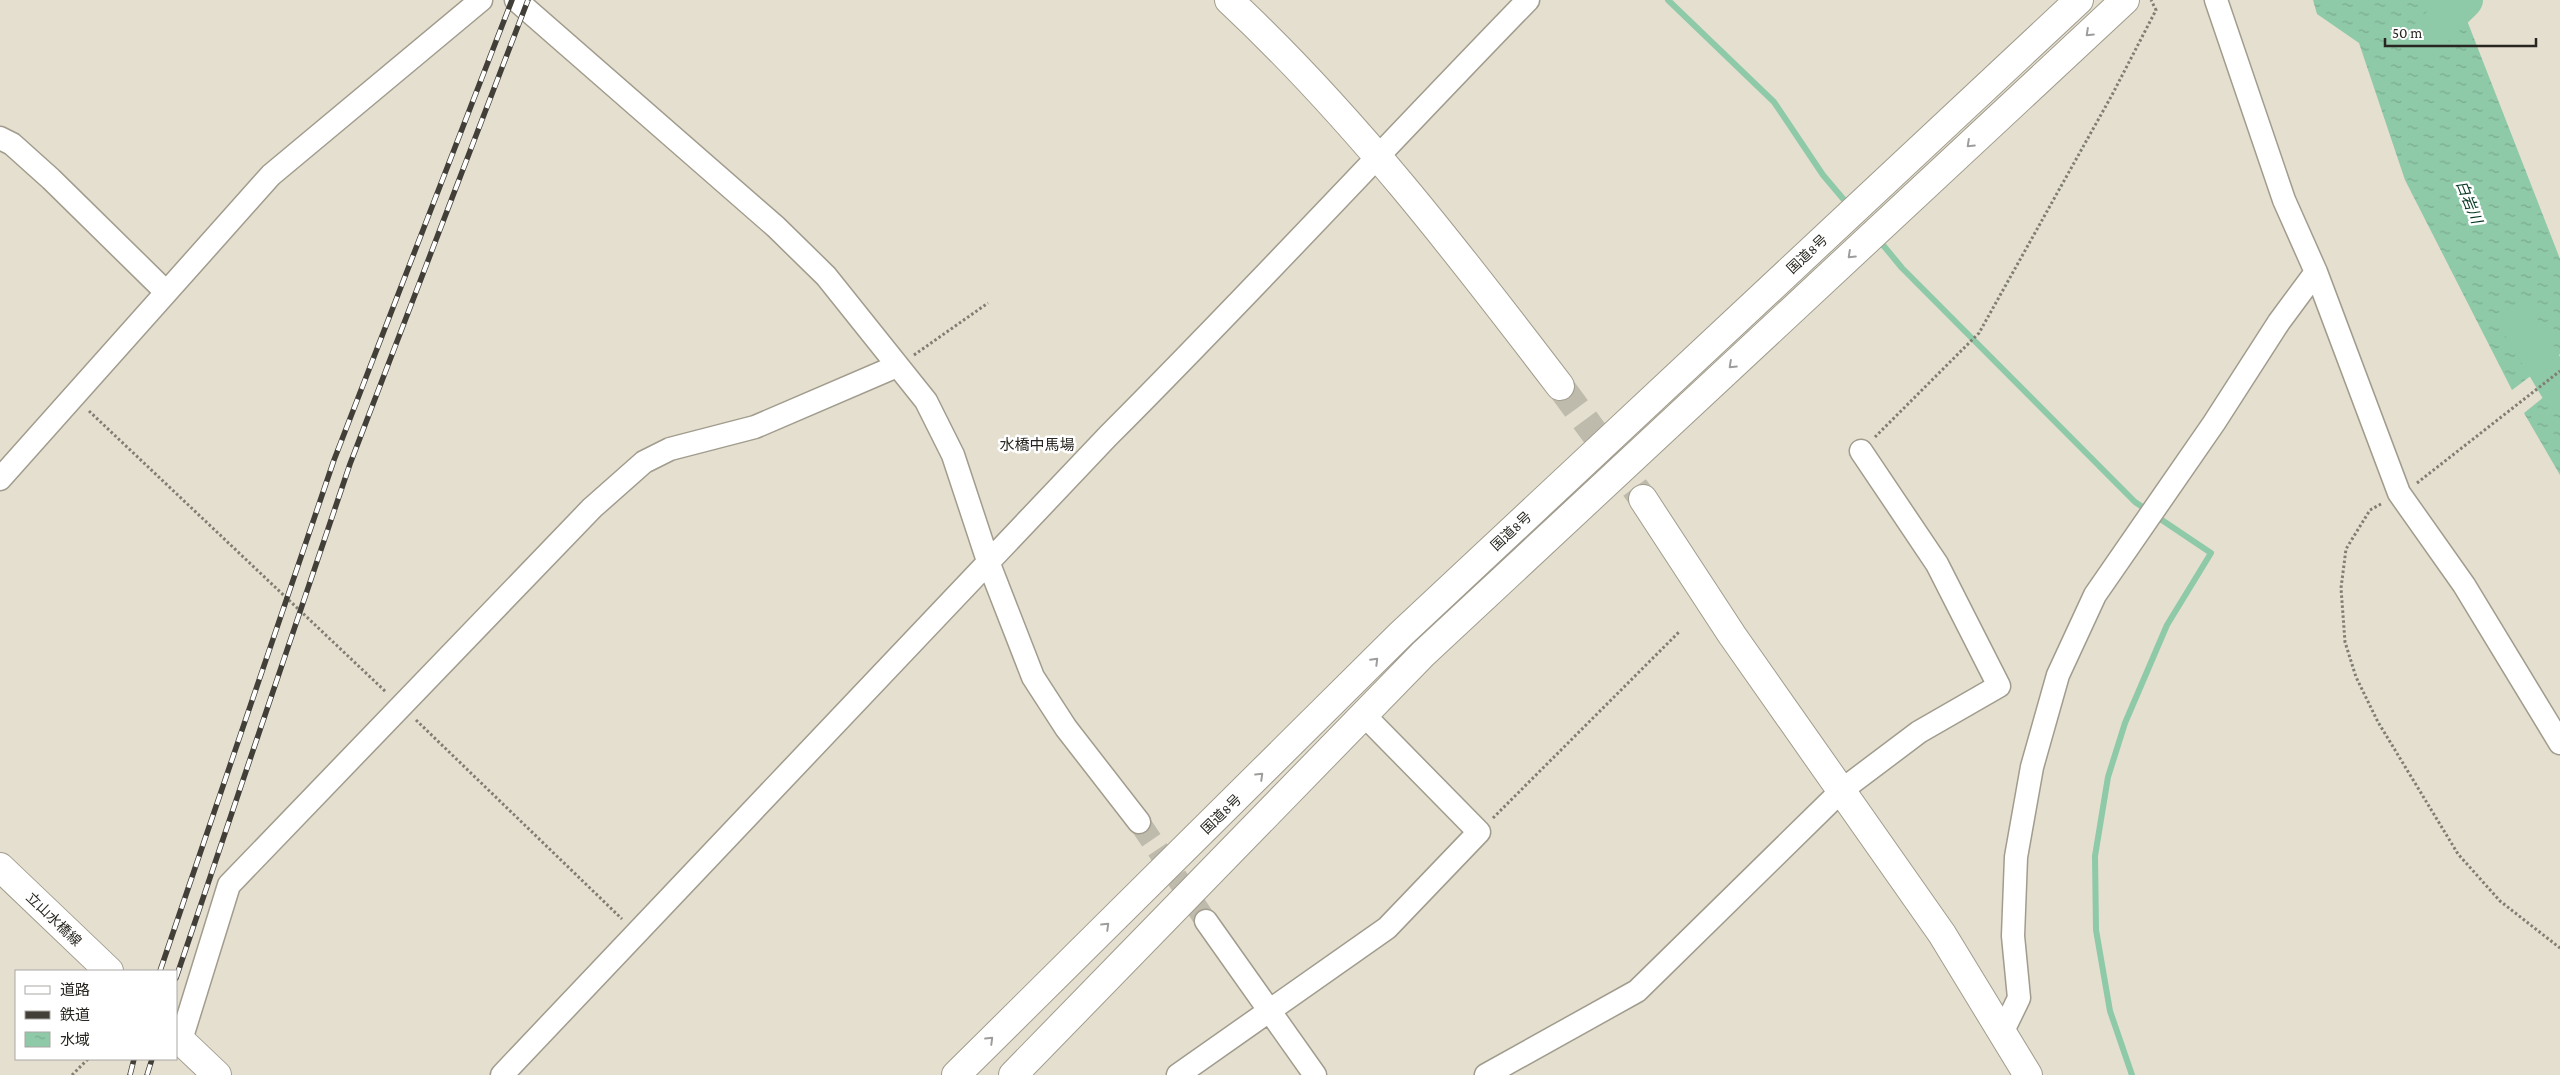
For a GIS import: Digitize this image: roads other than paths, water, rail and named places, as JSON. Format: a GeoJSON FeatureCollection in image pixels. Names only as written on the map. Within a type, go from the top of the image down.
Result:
{"type":"FeatureCollection","features":[{"type":"Feature","properties":{"kind":"main road"},"geometry":{"type":"LineString","coordinates":[[1229,0],[1319,91],[1377,155],[1462,257],[1560,386]]}},
{"type":"Feature","properties":{"kind":"main road","name":"国道8号"},"geometry":{"type":"LineString","coordinates":[[956,1075],[1401,634],[2079,0]]}},
{"type":"Feature","properties":{"kind":"main road"},"geometry":{"type":"LineString","coordinates":[[1013,1075],[1431,647],[2125,0]]}},
{"type":"Feature","properties":{"kind":"main road"},"geometry":{"type":"LineString","coordinates":[[1643,500],[1732,635],[1942,934],[2028,1075]]}},
{"type":"Feature","properties":{"kind":"main road","name":"立山水橋線"},"geometry":{"type":"LineString","coordinates":[[0,867],[108,970]]}},
{"type":"Feature","properties":{"kind":"main road"},"geometry":{"type":"LineString","coordinates":[[178,1038],[217,1075]]}},
{"type":"Feature","properties":{"kind":"street"},"geometry":{"type":"LineString","coordinates":[[0,479],[271,175],[481,0]]}},
{"type":"Feature","properties":{"kind":"street"},"geometry":{"type":"LineString","coordinates":[[516,0],[776,227],[826,276],[926,401],[953,455],[989,564],[1033,677],[1066,728],[1139,822]]}},
{"type":"Feature","properties":{"kind":"street"},"geometry":{"type":"LineString","coordinates":[[502,1075],[1377,155],[1528,0]]}},
{"type":"Feature","properties":{"kind":"street"},"geometry":{"type":"LineString","coordinates":[[2216,0],[2284,200],[2408,488],[2464,585],[2560,743]]}},
{"type":"Feature","properties":{"kind":"street"},"geometry":{"type":"LineString","coordinates":[[0,138],[12,144],[51,179],[166,292]]}},
{"type":"Feature","properties":{"kind":"street"},"geometry":{"type":"LineString","coordinates":[[2002,1033],[2019,998],[2013,936],[2016,857],[2032,767],[2058,675],[2095,595],[2214,423],[2279,322],[2316,272]]}},
{"type":"Feature","properties":{"kind":"street"},"geometry":{"type":"LineString","coordinates":[[178,1038],[229,885],[592,508],[644,462],[670,449],[755,427],[897,366]]}},
{"type":"Feature","properties":{"kind":"street"},"geometry":{"type":"LineString","coordinates":[[1486,1075],[1637,991],[1842,790],[1919,732],[1999,686],[1937,564],[1861,451]]}},
{"type":"Feature","properties":{"kind":"street"},"geometry":{"type":"LineString","coordinates":[[1178,1075],[1386,928],[1479,832],[1364,715]]}},
{"type":"Feature","properties":{"kind":"street"},"geometry":{"type":"LineString","coordinates":[[1206,921],[1315,1075]]}},
{"type":"Feature","properties":{"kind":"water"},"geometry":{"type":"Polygon","coordinates":[[[2313,0],[2459,0],[2560,259],[2560,354],[2512,390],[2405,180],[2359,43],[2317,14],[2313,0]]]}},
{"type":"Feature","properties":{"kind":"water"},"geometry":{"type":"Polygon","coordinates":[[[2560,384],[2560,475],[2524,413],[2560,384]]]}},
{"type":"Feature","properties":{"kind":"waterway"},"geometry":{"type":"LineString","coordinates":[[1668,0],[1774,102],[1823,175],[1850,207]]}},
{"type":"Feature","properties":{"kind":"waterway"},"geometry":{"type":"LineString","coordinates":[[2425,39],[2465,0]]}},
{"type":"Feature","properties":{"kind":"waterway"},"geometry":{"type":"LineString","coordinates":[[1878,239],[1902,268],[2135,502],[2211,553],[2167,625],[2125,723],[2108,777],[2095,856],[2096,930],[2110,1011],[2132,1075]]}},
{"type":"Feature","properties":{"kind":"waterway","name":"白岩川"},"geometry":{"type":"LineString","coordinates":[[2519,323],[2560,392]]}},
{"type":"Feature","properties":{"kind":"tunnel"},"geometry":{"type":"LineString","coordinates":[[1560,386],[1643,499]]}},
{"type":"Feature","properties":{"kind":"tunnel"},"geometry":{"type":"LineString","coordinates":[[1139,822],[1206,921]]}},
{"type":"Feature","properties":{"kind":"railway"},"geometry":{"type":"LineString","coordinates":[[160,970],[334,460],[512,0]]}},
{"type":"Feature","properties":{"kind":"railway"},"geometry":{"type":"LineString","coordinates":[[178,972],[350,464],[528,0]]}},
{"type":"Feature","properties":{"kind":"railway"},"geometry":{"type":"LineString","coordinates":[[130,1075],[134,1060]]}},
{"type":"Feature","properties":{"kind":"railway"},"geometry":{"type":"LineString","coordinates":[[147,1075],[152,1060]]}},
{"type":"Feature","properties":{"kind":"district","name":"水橋中馬場"},"geometry":{"type":"Point","coordinates":[1037,445]}}]}
